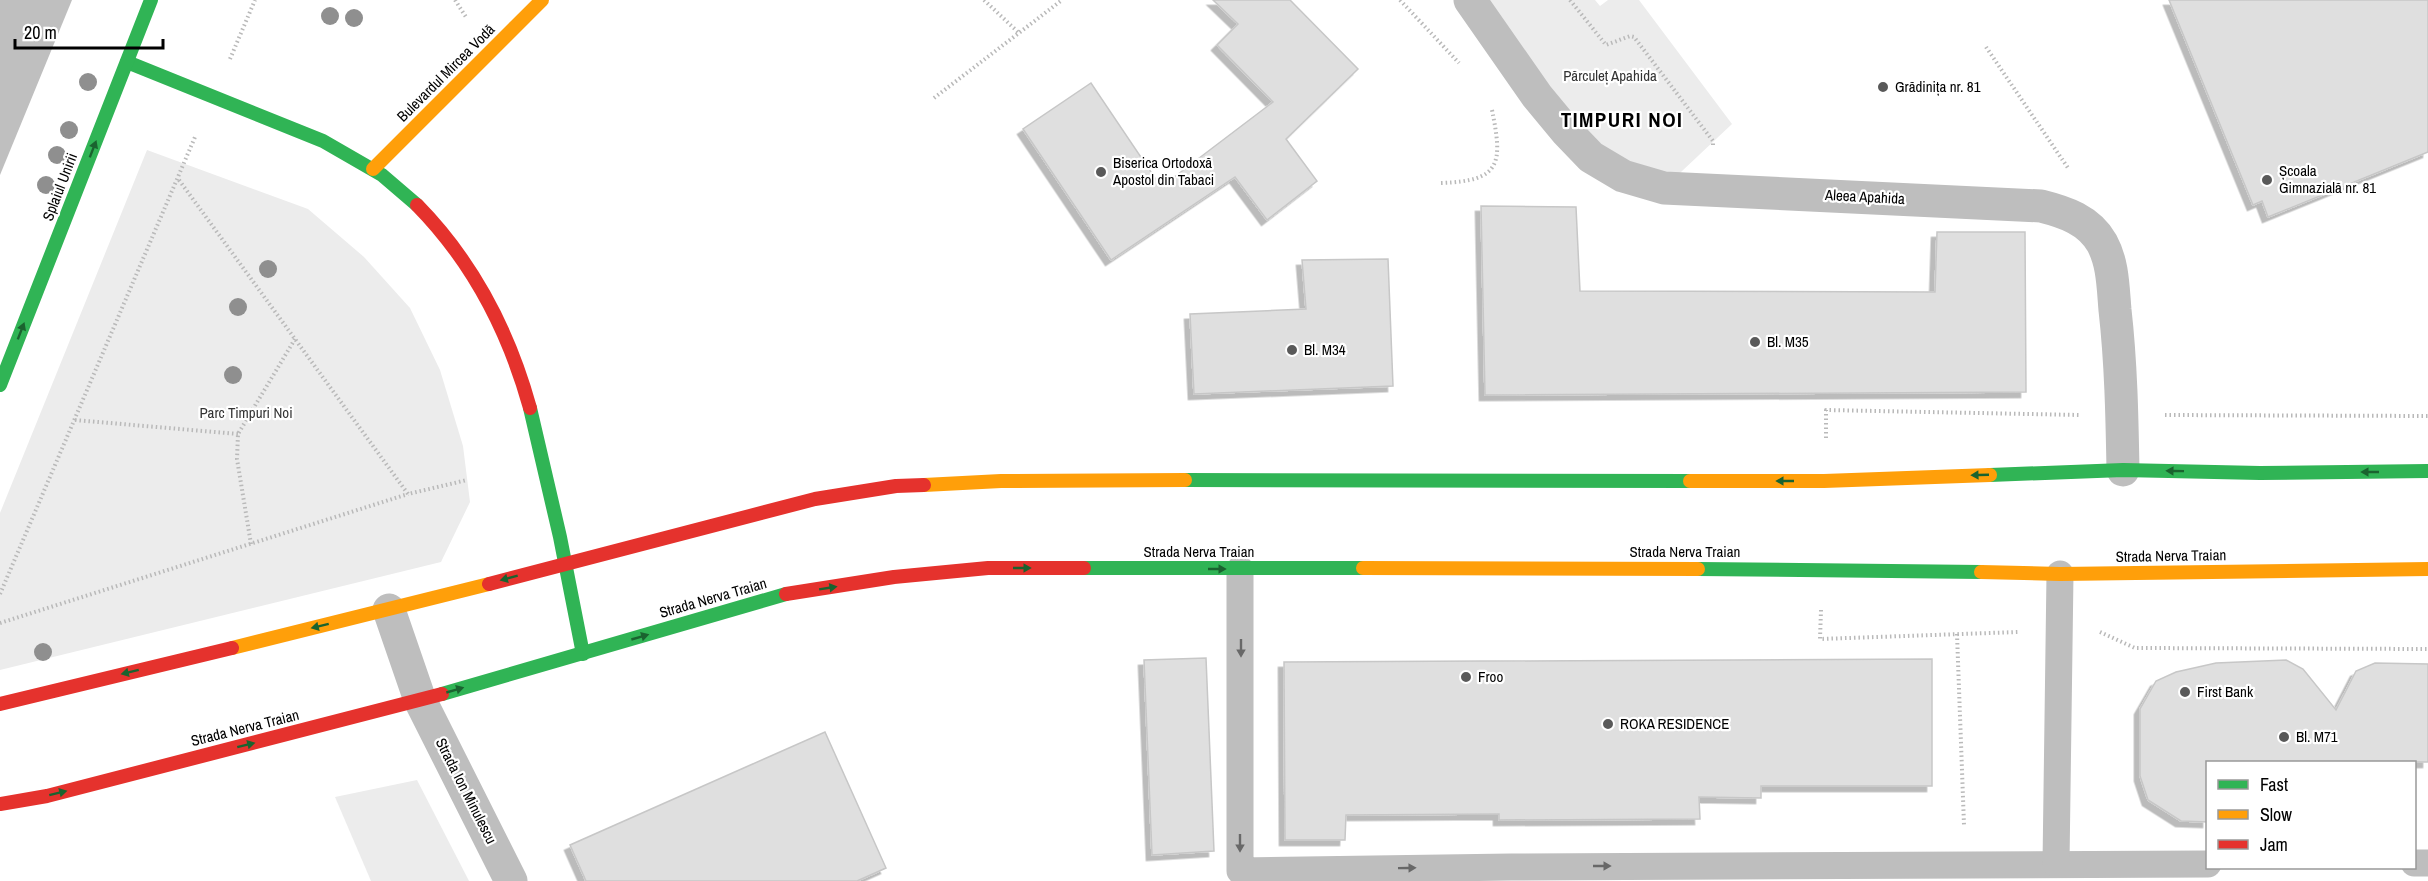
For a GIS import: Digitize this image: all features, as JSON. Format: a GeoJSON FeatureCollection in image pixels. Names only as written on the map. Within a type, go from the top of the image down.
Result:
{"type":"FeatureCollection","features":[{"type":"Feature","properties":{"kind":"main road","name":"Splaiul Unirii"},"geometry":{"type":"LineString","coordinates":[[0,385],[151,0]]}},
{"type":"Feature","properties":{"kind":"main road","name":"Bulevardul Mircea Vodă"},"geometry":{"type":"LineString","coordinates":[[373,169],[542,0]]}},
{"type":"Feature","properties":{"kind":"main road"},"geometry":{"type":"LineString","coordinates":[[127,62],[322,141],[373,169],[414,201],[441,229],[472,273],[498,321],[524,385],[566,563],[583,654]]}},
{"type":"Feature","properties":{"kind":"main road"},"geometry":{"type":"LineString","coordinates":[[0,704],[389,609],[815,499],[896,486],[1057,481],[1824,481],[2123,470],[2260,473],[2428,471]]}},
{"type":"Feature","properties":{"kind":"main road","name":"Strada Nerva Traian"},"geometry":{"type":"LineString","coordinates":[[0,804],[47,796],[420,700],[782,595],[894,577],[988,568],[1822,569],[2060,574],[2428,569]]}},
{"type":"Feature","properties":{"kind":"street","name":"Aleea Apahida"},"geometry":{"type":"LineString","coordinates":[[1470,0],[1537,96],[1566,131],[1591,157],[1623,176],[1664,188],[2041,206],[2066,213],[2085,224],[2102,242],[2111,267],[2119,343],[2123,470]]}},
{"type":"Feature","properties":{"kind":"street","name":"Strada Ion Minulescu"},"geometry":{"type":"LineString","coordinates":[[389,609],[420,700],[511,881]]}},
{"type":"Feature","properties":{"kind":"lane"},"geometry":{"type":"LineString","coordinates":[[1240,569],[1240,871],[1511,867],[2206,864]]}},
{"type":"Feature","properties":{"kind":"lane"},"geometry":{"type":"LineString","coordinates":[[2056,864],[2060,574]]}},
{"type":"Feature","properties":{"kind":"path"},"geometry":{"type":"LineString","coordinates":[[0,594],[183,163],[255,0]]}},
{"type":"Feature","properties":{"kind":"path"},"geometry":{"type":"LineString","coordinates":[[984,0],[1018,32]]}},
{"type":"Feature","properties":{"kind":"path"},"geometry":{"type":"LineString","coordinates":[[934,98],[1062,0]]}},
{"type":"Feature","properties":{"kind":"path"},"geometry":{"type":"LineString","coordinates":[[1400,0],[1461,67]]}},
{"type":"Feature","properties":{"kind":"path"},"geometry":{"type":"LineString","coordinates":[[1570,0],[1606,45],[1630,36],[1634,37],[1713,141]]}},
{"type":"Feature","properties":{"kind":"path"},"geometry":{"type":"LineString","coordinates":[[1986,46],[2077,181],[2085,203],[2085,224]]}},
{"type":"Feature","properties":{"kind":"path"},"geometry":{"type":"LineString","coordinates":[[1441,183],[1465,182],[1479,178],[1494,167],[1498,146],[1491,106]]}},
{"type":"Feature","properties":{"kind":"path"},"geometry":{"type":"LineString","coordinates":[[178,179],[408,494]]}},
{"type":"Feature","properties":{"kind":"path"},"geometry":{"type":"LineString","coordinates":[[251,544],[237,459],[238,434],[295,339]]}},
{"type":"Feature","properties":{"kind":"path"},"geometry":{"type":"LineString","coordinates":[[75,420],[238,434]]}},
{"type":"Feature","properties":{"kind":"path"},"geometry":{"type":"LineString","coordinates":[[0,623],[408,494],[467,480]]}},
{"type":"Feature","properties":{"kind":"path"},"geometry":{"type":"LineString","coordinates":[[1957,634],[1965,864]]}},
{"type":"Feature","properties":{"kind":"green space","name":"Părculeț Apahida"},"geometry":{"type":"Polygon","coordinates":[[[1470,0],[1595,0],[1600,6],[1608,0],[1639,0],[1732,124],[1664,188],[1623,176],[1470,0]]]}},
{"type":"Feature","properties":{"kind":"green space","name":"Parc Timpuri Noi"},"geometry":{"type":"Polygon","coordinates":[[[147,150],[308,209],[364,257],[410,308],[440,370],[463,446],[470,502],[441,562],[0,670],[0,513],[147,150]]]}},
{"type":"Feature","properties":{"kind":"green space"},"geometry":{"type":"Polygon","coordinates":[[[417,780],[469,881],[371,881],[335,797],[417,780]]]}},
{"type":"Feature","properties":{"kind":"shaded area"},"geometry":{"type":"Polygon","coordinates":[[[0,0],[72,0],[0,175],[0,0]]]}},
{"type":"Feature","properties":{"kind":"building"},"geometry":{"type":"Polygon","coordinates":[[[1213,0],[1290,0],[1358,69],[1286,139],[1317,181],[1267,220],[1235,177],[1111,260],[1023,129],[1091,83],[1161,187],[1273,102],[1217,45],[1238,24],[1213,0]]]}},
{"type":"Feature","properties":{"kind":"building"},"geometry":{"type":"Polygon","coordinates":[[[2169,0],[2428,0],[2428,152],[2268,217],[2262,201],[2253,205],[2169,0]]]}},
{"type":"Feature","properties":{"kind":"building","name":"Bl. M35"},"geometry":{"type":"Polygon","coordinates":[[[1481,206],[1576,207],[1580,291],[1935,292],[1937,232],[2025,232],[2026,392],[1485,395],[1481,206]]]}},
{"type":"Feature","properties":{"kind":"building","name":"Bl. M34"},"geometry":{"type":"Polygon","coordinates":[[[1388,259],[1393,386],[1194,394],[1190,314],[1306,309],[1302,260],[1388,259]]]}},
{"type":"Feature","properties":{"kind":"building"},"geometry":{"type":"Polygon","coordinates":[[[1206,658],[1214,851],[1152,855],[1144,660],[1206,658]]]}},
{"type":"Feature","properties":{"kind":"building","name":"ROKA RESIDENCE"},"geometry":{"type":"Polygon","coordinates":[[[1932,659],[1932,786],[1761,786],[1761,798],[1699,797],[1700,819],[1499,820],[1499,814],[1346,815],[1345,840],[1285,840],[1284,662],[1932,659]]]}},
{"type":"Feature","properties":{"kind":"building","name":"Bl. M71"},"geometry":{"type":"Polygon","coordinates":[[[2286,660],[2303,669],[2336,710],[2356,671],[2375,663],[2428,664],[2428,762],[2206,761],[2206,822],[2181,821],[2148,800],[2140,776],[2140,709],[2156,681],[2176,672],[2216,663],[2286,660]]]}},
{"type":"Feature","properties":{"kind":"building"},"geometry":{"type":"Polygon","coordinates":[[[825,732],[886,868],[857,881],[586,881],[570,845],[825,732]]]}},
{"type":"Feature","properties":{"kind":"traffic: fast"},"geometry":{"type":"LineString","coordinates":[[0,385],[151,0]]}},
{"type":"Feature","properties":{"kind":"traffic: fast"},"geometry":{"type":"LineString","coordinates":[[127,62],[323,141],[382,175],[417,205]]}},
{"type":"Feature","properties":{"kind":"traffic: fast"},"geometry":{"type":"LineString","coordinates":[[530,408],[560,537],[583,654]]}},
{"type":"Feature","properties":{"kind":"traffic: fast"},"geometry":{"type":"LineString","coordinates":[[1990,475],[2123,470],[2260,473],[2428,471]]}},
{"type":"Feature","properties":{"kind":"traffic: fast"},"geometry":{"type":"LineString","coordinates":[[1185,480],[1690,481]]}},
{"type":"Feature","properties":{"kind":"traffic: fast"},"geometry":{"type":"LineString","coordinates":[[1084,568],[1363,568]]}},
{"type":"Feature","properties":{"kind":"traffic: fast"},"geometry":{"type":"LineString","coordinates":[[1698,569],[1981,572]]}},
{"type":"Feature","properties":{"kind":"traffic: fast"},"geometry":{"type":"LineString","coordinates":[[442,694],[786,594]]}},
{"type":"Feature","properties":{"kind":"traffic: slow"},"geometry":{"type":"LineString","coordinates":[[373,169],[542,0]]}},
{"type":"Feature","properties":{"kind":"traffic: slow"},"geometry":{"type":"LineString","coordinates":[[1690,481],[1824,481],[1990,475]]}},
{"type":"Feature","properties":{"kind":"traffic: slow"},"geometry":{"type":"LineString","coordinates":[[924,485],[1001,481],[1185,480]]}},
{"type":"Feature","properties":{"kind":"traffic: slow"},"geometry":{"type":"LineString","coordinates":[[1363,568],[1698,569]]}},
{"type":"Feature","properties":{"kind":"traffic: slow"},"geometry":{"type":"LineString","coordinates":[[1981,572],[2060,574],[2428,569]]}},
{"type":"Feature","properties":{"kind":"traffic: slow"},"geometry":{"type":"LineString","coordinates":[[232,648],[489,584]]}},
{"type":"Feature","properties":{"kind":"traffic: jam"},"geometry":{"type":"LineString","coordinates":[[417,205],[455,250],[487,299],[511,352],[530,408]]}},
{"type":"Feature","properties":{"kind":"traffic: jam"},"geometry":{"type":"LineString","coordinates":[[489,584],[815,499],[896,486],[924,485]]}},
{"type":"Feature","properties":{"kind":"traffic: jam"},"geometry":{"type":"LineString","coordinates":[[786,594],[894,577],[988,568],[1084,568]]}},
{"type":"Feature","properties":{"kind":"traffic: jam"},"geometry":{"type":"LineString","coordinates":[[0,704],[232,648]]}},
{"type":"Feature","properties":{"kind":"traffic: jam"},"geometry":{"type":"LineString","coordinates":[[0,804],[47,796],[442,694]]}},
{"type":"Feature","properties":{"kind":"place","name":"Grădinița nr. 81"},"geometry":{"type":"Point","coordinates":[1883,87]}},
{"type":"Feature","properties":{"kind":"place","name":"Biserica Ortodoxă Apostol din Tabaci"},"geometry":{"type":"Point","coordinates":[1101,172]}},
{"type":"Feature","properties":{"kind":"place","name":"Școala Gimnazială nr. 81"},"geometry":{"type":"Point","coordinates":[2267,180]}},
{"type":"Feature","properties":{"kind":"place","name":"Bl. M35"},"geometry":{"type":"Point","coordinates":[1755,342]}},
{"type":"Feature","properties":{"kind":"place","name":"Bl. M34"},"geometry":{"type":"Point","coordinates":[1292,350]}},
{"type":"Feature","properties":{"kind":"place","name":"Froo"},"geometry":{"type":"Point","coordinates":[1466,677]}},
{"type":"Feature","properties":{"kind":"place","name":"First Bank"},"geometry":{"type":"Point","coordinates":[2185,692]}},
{"type":"Feature","properties":{"kind":"place","name":"ROKA RESIDENCE"},"geometry":{"type":"Point","coordinates":[1608,724]}},
{"type":"Feature","properties":{"kind":"place","name":"Bl. M71"},"geometry":{"type":"Point","coordinates":[2284,737]}},
{"type":"Feature","properties":{"kind":"district","name":"TIMPURI NOI"},"geometry":{"type":"Point","coordinates":[1622,120]}}]}
